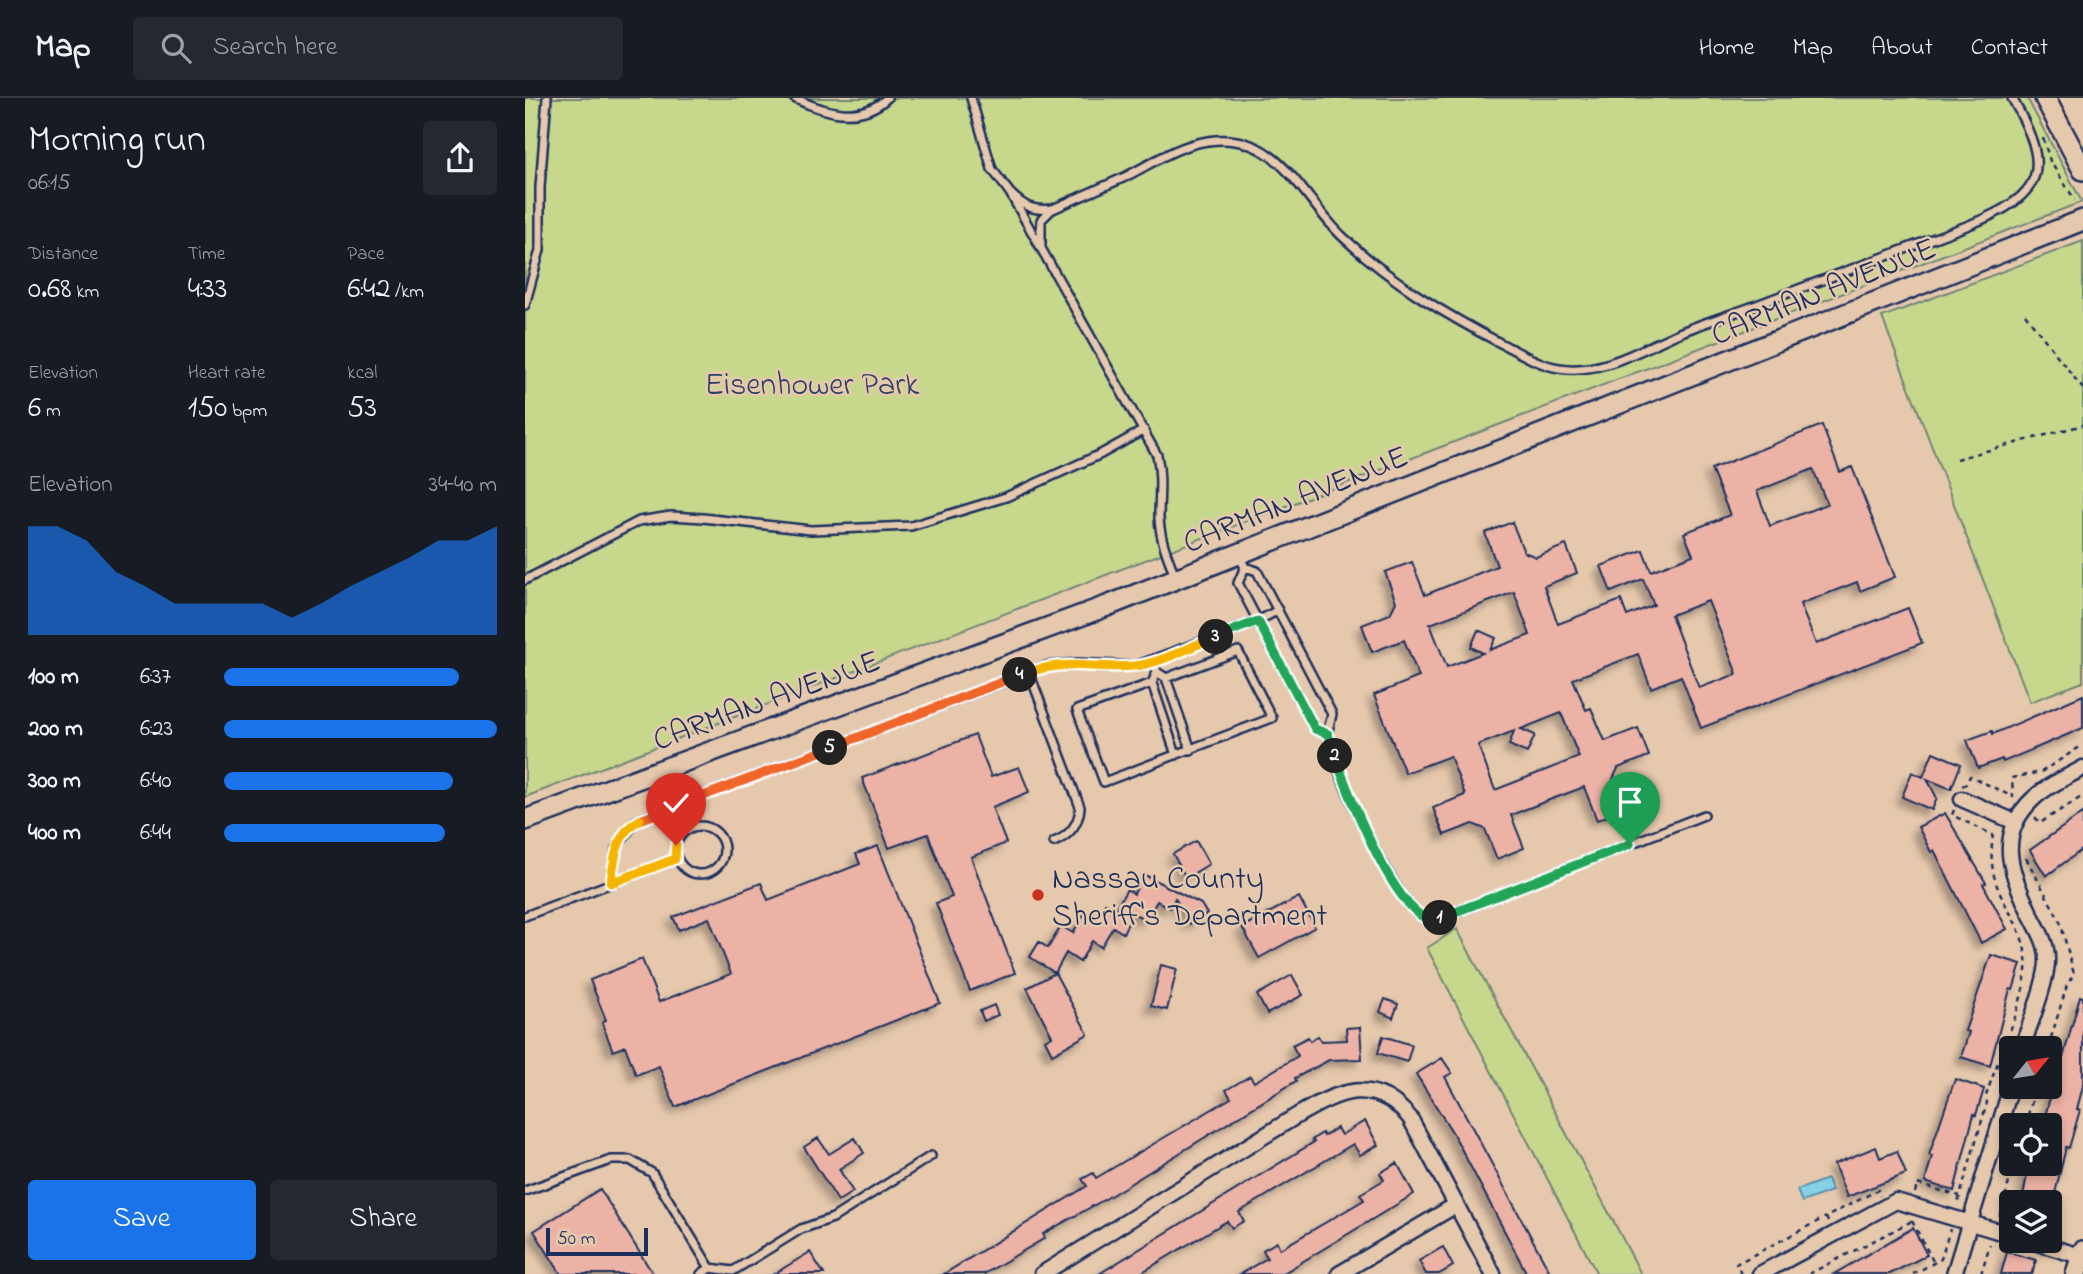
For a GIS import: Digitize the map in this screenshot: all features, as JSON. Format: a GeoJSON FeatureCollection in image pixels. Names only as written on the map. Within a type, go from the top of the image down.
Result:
{"type":"FeatureCollection","features":[{"type":"Feature","properties":{"kind":"main road"},"geometry":{"type":"LineString","coordinates":[[2047,99],[2083,170]]}},
{"type":"Feature","properties":{"kind":"main road","name":"CARMAN AVENUE"},"geometry":{"type":"LineString","coordinates":[[525,820],[1176,578],[1241,560],[2083,220]]}},
{"type":"Feature","properties":{"kind":"street"},"geometry":{"type":"LineString","coordinates":[[2026,1036],[2048,962],[2045,945],[2011,876],[2009,853],[2033,798],[2083,768]]}},
{"type":"Feature","properties":{"kind":"street"},"geometry":{"type":"LineString","coordinates":[[1958,799],[2022,825]]}},
{"type":"Feature","properties":{"kind":"street"},"geometry":{"type":"LineString","coordinates":[[1042,1274],[1298,1115],[1341,1093],[1373,1092],[1400,1106],[1422,1139],[1493,1274]]}},
{"type":"Feature","properties":{"kind":"street"},"geometry":{"type":"LineString","coordinates":[[1954,1274],[2007,1099]]}},
{"type":"Feature","properties":{"kind":"street"},"geometry":{"type":"LineString","coordinates":[[1761,1274],[1896,1200],[1916,1214],[1953,1217],[1999,1231]]}},
{"type":"Feature","properties":{"kind":"street"},"geometry":{"type":"LineString","coordinates":[[1339,1274],[1456,1205]]}},
{"type":"Feature","properties":{"kind":"street"},"geometry":{"type":"LineString","coordinates":[[2054,1253],[2081,1259]]}},
{"type":"Feature","properties":{"kind":"lane"},"geometry":{"type":"LineString","coordinates":[[525,305],[540,250],[540,187],[547,98]]}},
{"type":"Feature","properties":{"kind":"lane"},"geometry":{"type":"LineString","coordinates":[[794,98],[822,111],[852,115],[880,105],[887,98]]}},
{"type":"Feature","properties":{"kind":"lane"},"geometry":{"type":"LineString","coordinates":[[971,98],[992,169],[1021,205],[1036,211],[1053,209]]}},
{"type":"Feature","properties":{"kind":"lane"},"geometry":{"type":"LineString","coordinates":[[1042,250],[1041,220],[1053,209],[1169,154],[1207,141],[1251,145],[1270,155],[1287,171],[1341,236],[1440,311],[1525,356],[1557,368],[1584,369],[1614,362],[1680,332],[1917,245],[2012,204],[2032,186],[2038,170],[2034,145],[2012,98]]}},
{"type":"Feature","properties":{"kind":"lane"},"geometry":{"type":"LineString","coordinates":[[1010,193],[1157,455],[1161,474],[1159,519],[1162,542],[1176,578]]}},
{"type":"Feature","properties":{"kind":"lane"},"geometry":{"type":"LineString","coordinates":[[525,580],[639,520],[692,517],[811,530],[911,526],[1006,497],[1101,454],[1144,430]]}},
{"type":"Feature","properties":{"kind":"lane"},"geometry":{"type":"LineString","coordinates":[[1328,734],[1315,729],[1238,583],[1241,560],[1257,571],[1332,715],[1328,734],[1344,780],[1400,894],[1420,916],[1430,920],[1447,916],[1703,815]]}},
{"type":"Feature","properties":{"kind":"lane"},"geometry":{"type":"LineString","coordinates":[[611,883],[616,848],[636,821],[1046,666],[1077,663],[1135,666],[1258,621],[1277,610]]}},
{"type":"Feature","properties":{"kind":"lane"},"geometry":{"type":"LineString","coordinates":[[1152,683],[1077,710],[1104,782],[1272,719],[1238,651],[1166,678]]}},
{"type":"Feature","properties":{"kind":"lane"},"geometry":{"type":"LineString","coordinates":[[1153,661],[1157,672],[1166,678],[1191,750]]}},
{"type":"Feature","properties":{"kind":"lane"},"geometry":{"type":"LineString","coordinates":[[1029,672],[1080,807],[1075,825],[1063,838],[1054,842]]}},
{"type":"Feature","properties":{"kind":"lane"},"geometry":{"type":"LineString","coordinates":[[1157,672],[1152,683],[1176,755]]}},
{"type":"Feature","properties":{"kind":"lane"},"geometry":{"type":"LineString","coordinates":[[699,824],[708,825],[719,832],[724,843],[724,856],[713,872],[695,874],[675,859],[676,845],[682,833],[699,824]]}},
{"type":"Feature","properties":{"kind":"lane"},"geometry":{"type":"LineString","coordinates":[[525,916],[675,859]]}},
{"type":"Feature","properties":{"kind":"lane"},"geometry":{"type":"LineString","coordinates":[[701,1274],[710,1268],[733,1271],[801,1229],[833,1218],[931,1156]]}},
{"type":"Feature","properties":{"kind":"lane"},"geometry":{"type":"LineString","coordinates":[[525,1191],[611,1160],[630,1160],[652,1173],[710,1268]]}},
{"type":"Feature","properties":{"kind":"path"},"geometry":{"type":"LineString","coordinates":[[2042,136],[2050,161],[2075,200]]}},
{"type":"Feature","properties":{"kind":"path"},"geometry":{"type":"LineString","coordinates":[[2025,314],[2083,388]]}},
{"type":"Feature","properties":{"kind":"path"},"geometry":{"type":"LineString","coordinates":[[1956,459],[2083,425]]}},
{"type":"Feature","properties":{"kind":"path"},"geometry":{"type":"LineString","coordinates":[[1913,1274],[1941,1259],[2026,965],[2023,942],[1994,881],[1991,852],[1993,835],[1952,815],[1970,776],[2013,797],[2012,778],[2041,772],[2083,745]]}},
{"type":"Feature","properties":{"kind":"path"},"geometry":{"type":"LineString","coordinates":[[2022,825],[2035,817],[2040,824],[2083,796]]}},
{"type":"Feature","properties":{"kind":"path"},"geometry":{"type":"LineString","coordinates":[[2022,852],[2060,921],[2074,974],[2067,985],[2052,1036]]}},
{"type":"Feature","properties":{"kind":"path"},"geometry":{"type":"LineString","coordinates":[[1741,1274],[1736,1264],[1878,1190]]}},
{"type":"Feature","properties":{"kind":"path"},"geometry":{"type":"LineString","coordinates":[[1809,1274],[1916,1214],[1934,1263]]}},
{"type":"Feature","properties":{"kind":"path"},"geometry":{"type":"LineString","coordinates":[[1826,1217],[1834,1233]]}},
{"type":"Feature","properties":{"kind":"path"},"geometry":{"type":"LineString","coordinates":[[1981,1274],[1991,1242]]}},
{"type":"Feature","properties":{"kind":"path"},"geometry":{"type":"LineString","coordinates":[[2032,1274],[2037,1256],[2034,1253]]}},
{"type":"Feature","properties":{"kind":"green space","name":"Eisenhower Park"},"geometry":{"type":"Polygon","coordinates":[[[525,98],[2027,98],[2082,202],[525,797],[525,98]]]}},
{"type":"Feature","properties":{"kind":"green space"},"geometry":{"type":"Polygon","coordinates":[[[2083,241],[2083,682],[2030,702],[1882,317],[2083,241]]]}},
{"type":"Feature","properties":{"kind":"green space"},"geometry":{"type":"Polygon","coordinates":[[[1457,929],[1641,1274],[1597,1274],[1427,948],[1457,929]]]}},
{"type":"Feature","properties":{"kind":"water"},"geometry":{"type":"Polygon","coordinates":[[[1827,1179],[1832,1191],[1802,1202],[1797,1190],[1827,1179]]]}},
{"type":"Feature","properties":{"kind":"building"},"geometry":{"type":"Polygon","coordinates":[[[1822,425],[1840,472],[1852,467],[1895,577],[1860,591],[1857,582],[1800,604],[1816,644],[1908,608],[1922,643],[1701,728],[1681,676],[1651,688],[1638,654],[1573,679],[1586,710],[1591,708],[1605,741],[1638,728],[1649,756],[1618,768],[1613,779],[1625,809],[1597,820],[1584,787],[1544,802],[1511,815],[1524,848],[1497,859],[1485,829],[1473,824],[1444,835],[1433,808],[1465,795],[1450,756],[1405,773],[1374,695],[1419,677],[1404,640],[1372,652],[1362,625],[1390,614],[1396,602],[1385,572],[1412,562],[1425,595],[1497,566],[1485,533],[1512,522],[1524,552],[1536,557],[1566,545],[1577,573],[1544,586],[1558,624],[1621,600],[1627,616],[1654,605],[1643,579],[1611,592],[1601,566],[1643,550],[1651,571],[1693,555],[1684,533],[1730,515],[1711,469],[1822,425]],[[1813,469],[1757,491],[1770,526],[1827,504],[1813,469]],[[1514,592],[1430,624],[1447,667],[1483,653],[1471,647],[1478,630],[1496,638],[1490,650],[1530,635],[1514,592]],[[1708,601],[1671,615],[1699,688],[1737,674],[1708,601]],[[1561,713],[1521,729],[1535,735],[1527,753],[1509,745],[1514,731],[1478,745],[1495,790],[1579,757],[1561,713]]]}},
{"type":"Feature","properties":{"kind":"building"},"geometry":{"type":"Polygon","coordinates":[[[2083,695],[2083,728],[2003,762],[2002,759],[1978,768],[1967,740],[1992,731],[1993,734],[2083,695]]]}},
{"type":"Feature","properties":{"kind":"building"},"geometry":{"type":"Polygon","coordinates":[[[975,735],[991,777],[1019,767],[1029,792],[992,807],[1006,843],[971,857],[1015,973],[970,991],[936,903],[952,897],[928,834],[889,848],[862,778],[975,735]]]}},
{"type":"Feature","properties":{"kind":"building"},"geometry":{"type":"Polygon","coordinates":[[[1933,752],[1961,764],[1951,789],[1927,779],[1937,798],[1932,810],[1902,797],[1912,772],[1923,777],[1933,752]]]}},
{"type":"Feature","properties":{"kind":"building"},"geometry":{"type":"Polygon","coordinates":[[[1945,813],[1986,883],[1983,884],[2007,929],[1981,943],[1934,850],[1931,852],[1918,827],[1945,813]]]}},
{"type":"Feature","properties":{"kind":"building"},"geometry":{"type":"Polygon","coordinates":[[[2083,813],[2083,849],[2046,876],[2030,850],[2083,813]]]}},
{"type":"Feature","properties":{"kind":"building"},"geometry":{"type":"Polygon","coordinates":[[[1196,841],[1209,864],[1186,878],[1173,854],[1196,841]]]}},
{"type":"Feature","properties":{"kind":"building"},"geometry":{"type":"Polygon","coordinates":[[[878,846],[940,1003],[675,1107],[659,1066],[636,1075],[625,1046],[613,1051],[602,1023],[606,1020],[590,980],[642,959],[659,1002],[731,974],[709,918],[679,930],[673,917],[761,883],[768,900],[860,864],[856,854],[878,846]]]}},
{"type":"Feature","properties":{"kind":"building"},"geometry":{"type":"Polygon","coordinates":[[[1143,874],[1201,904],[1207,914],[1190,924],[1175,898],[1170,908],[1157,901],[1146,920],[1133,913],[1123,933],[1113,927],[1101,947],[1092,941],[1080,962],[1066,953],[1055,973],[1030,957],[1039,942],[1048,948],[1061,926],[1073,933],[1084,914],[1095,921],[1105,903],[1116,909],[1127,889],[1134,894],[1143,874]]]}},
{"type":"Feature","properties":{"kind":"building"},"geometry":{"type":"Polygon","coordinates":[[[1299,897],[1315,927],[1259,958],[1242,927],[1299,897]]]}},
{"type":"Feature","properties":{"kind":"building"},"geometry":{"type":"Polygon","coordinates":[[[1991,955],[2021,964],[2013,990],[2010,989],[1990,1066],[1961,1057],[1969,1032],[1965,1031],[1991,955]]]}},
{"type":"Feature","properties":{"kind":"building"},"geometry":{"type":"Polygon","coordinates":[[[1161,965],[1177,969],[1167,1010],[1151,1006],[1161,965]]]}},
{"type":"Feature","properties":{"kind":"building"},"geometry":{"type":"Polygon","coordinates":[[[1055,973],[1088,1034],[1052,1054],[1045,1040],[1052,1036],[1027,988],[1055,973]]]}},
{"type":"Feature","properties":{"kind":"building"},"geometry":{"type":"Polygon","coordinates":[[[1292,975],[1303,995],[1267,1014],[1257,995],[1292,975]]]}},
{"type":"Feature","properties":{"kind":"building"},"geometry":{"type":"Polygon","coordinates":[[[2080,996],[2083,997],[2083,1086],[2077,1109],[2080,1110],[2062,1164],[2062,1113],[2046,1113],[2050,1099],[2062,1099],[2063,1058],[2080,996]]]}},
{"type":"Feature","properties":{"kind":"building"},"geometry":{"type":"Polygon","coordinates":[[[1385,999],[1398,1004],[1393,1018],[1380,1012],[1385,999]]]}},
{"type":"Feature","properties":{"kind":"building"},"geometry":{"type":"Polygon","coordinates":[[[994,1005],[998,1015],[984,1021],[980,1011],[994,1005]]]}},
{"type":"Feature","properties":{"kind":"building"},"geometry":{"type":"Polygon","coordinates":[[[1360,1027],[1362,1059],[1329,1060],[1295,1078],[1296,1081],[1107,1198],[1043,1234],[1045,1238],[984,1274],[944,1274],[1087,1186],[1082,1179],[1093,1173],[1096,1178],[1231,1098],[1226,1090],[1250,1076],[1254,1082],[1298,1056],[1292,1045],[1308,1037],[1310,1041],[1318,1036],[1321,1041],[1347,1040],[1346,1028],[1360,1027]]]}},
{"type":"Feature","properties":{"kind":"building"},"geometry":{"type":"Polygon","coordinates":[[[1383,1036],[1412,1045],[1407,1062],[1378,1053],[1383,1036]]]}},
{"type":"Feature","properties":{"kind":"building"},"geometry":{"type":"Polygon","coordinates":[[[1442,1058],[1452,1073],[1445,1077],[1551,1274],[1527,1274],[1454,1135],[1416,1074],[1442,1058]]]}},
{"type":"Feature","properties":{"kind":"building"},"geometry":{"type":"Polygon","coordinates":[[[1955,1079],[1984,1089],[1976,1115],[1974,1114],[1954,1191],[1925,1182],[1932,1156],[1929,1155],[1955,1079]]]}},
{"type":"Feature","properties":{"kind":"building"},"geometry":{"type":"Polygon","coordinates":[[[1365,1121],[1378,1145],[1360,1155],[1353,1144],[1239,1212],[1244,1221],[1232,1228],[1227,1221],[1139,1274],[1099,1274],[1314,1142],[1312,1140],[1322,1133],[1324,1136],[1337,1128],[1341,1135],[1365,1121]]]}},
{"type":"Feature","properties":{"kind":"building"},"geometry":{"type":"Polygon","coordinates":[[[818,1138],[829,1154],[855,1138],[864,1153],[839,1169],[853,1192],[838,1201],[804,1147],[818,1138]]]}},
{"type":"Feature","properties":{"kind":"building"},"geometry":{"type":"Polygon","coordinates":[[[1876,1147],[1880,1158],[1897,1151],[1906,1174],[1847,1197],[1834,1164],[1876,1147]]]}},
{"type":"Feature","properties":{"kind":"building"},"geometry":{"type":"Polygon","coordinates":[[[1397,1163],[1414,1194],[1282,1274],[1240,1274],[1267,1258],[1263,1250],[1277,1242],[1280,1249],[1364,1200],[1360,1194],[1384,1180],[1380,1173],[1397,1163]]]}},
{"type":"Feature","properties":{"kind":"building"},"geometry":{"type":"Polygon","coordinates":[[[2027,1176],[2059,1176],[2056,1190],[2024,1190],[2027,1176]]]}},
{"type":"Feature","properties":{"kind":"building"},"geometry":{"type":"Polygon","coordinates":[[[600,1189],[653,1274],[561,1274],[534,1231],[600,1189]]]}},
{"type":"Feature","properties":{"kind":"building"},"geometry":{"type":"Polygon","coordinates":[[[1913,1228],[1927,1255],[1890,1274],[1834,1274],[1913,1228]]]}},
{"type":"Feature","properties":{"kind":"building"},"geometry":{"type":"Polygon","coordinates":[[[1443,1247],[1453,1266],[1439,1274],[1426,1274],[1419,1261],[1443,1247]]]}},
{"type":"Feature","properties":{"kind":"building"},"geometry":{"type":"Polygon","coordinates":[[[810,1252],[824,1274],[774,1274],[810,1252]]]}},
{"type":"Feature","properties":{"kind":"building"},"geometry":{"type":"Polygon","coordinates":[[[2007,1253],[2036,1260],[2032,1274],[2001,1274],[2007,1253]]]}},
{"type":"Feature","properties":{"kind":"place","name":"Nassau County Sheriff's Department"},"geometry":{"type":"Point","coordinates":[1038,895]}},
{"type":"Feature","properties":{"kind":"route"},"geometry":{"type":"LineString","coordinates":[[676,845],[675,859],[611,883],[616,848],[625,832],[636,821],[1046,666],[1077,663],[1135,666],[1258,621],[1315,729],[1328,734],[1344,780],[1374,845],[1400,894],[1420,916],[1430,920],[1447,916],[1630,844]]}}]}
